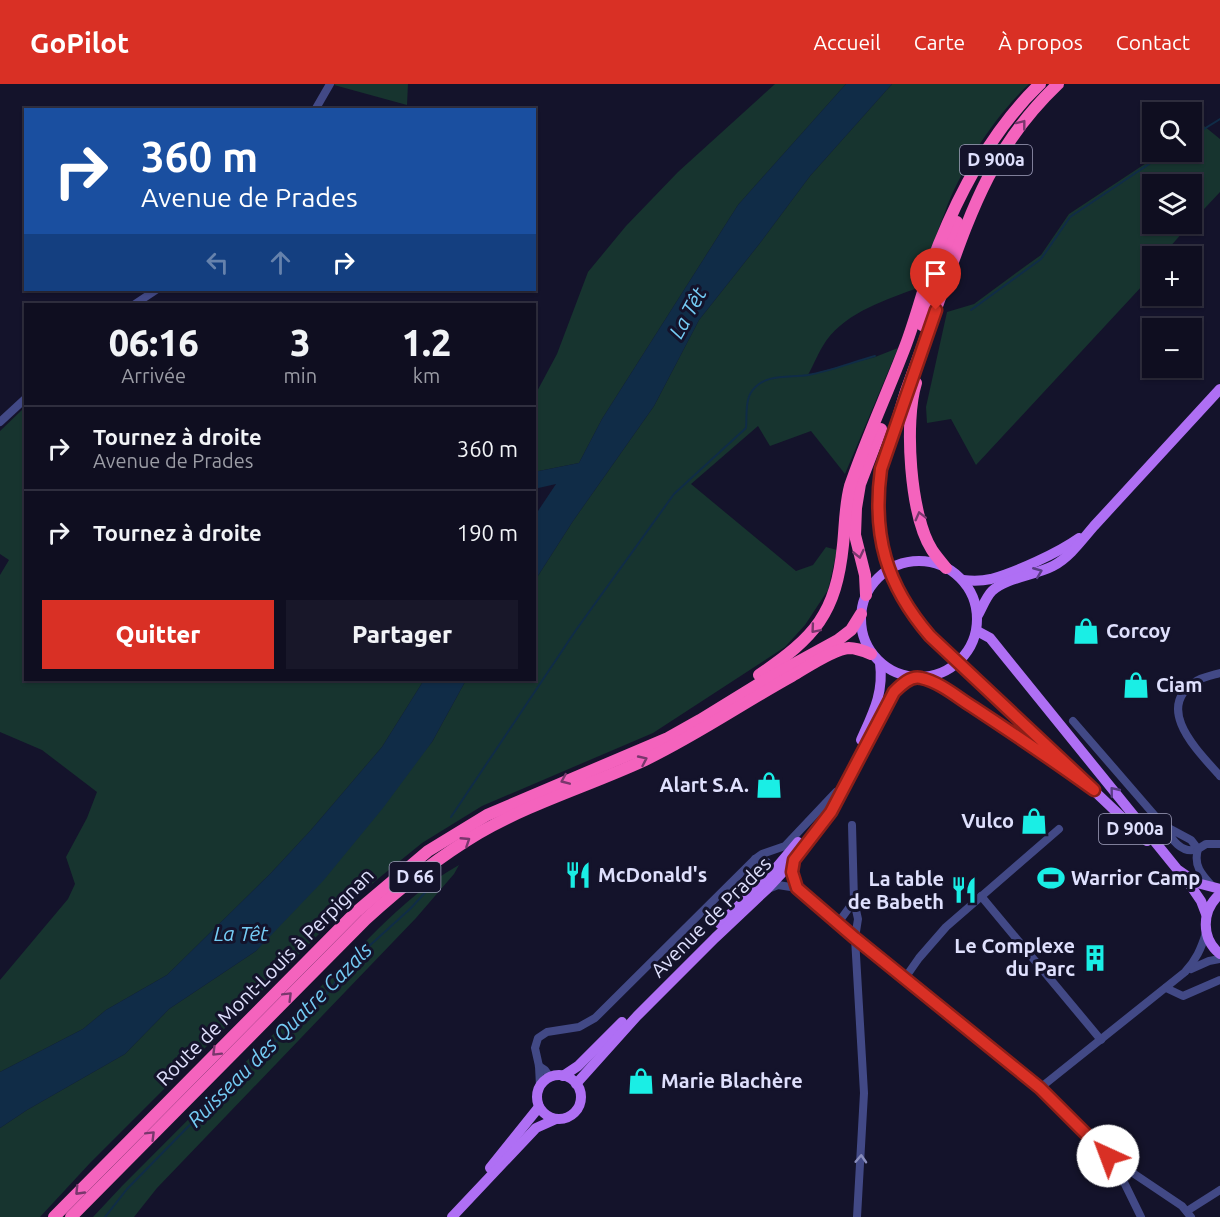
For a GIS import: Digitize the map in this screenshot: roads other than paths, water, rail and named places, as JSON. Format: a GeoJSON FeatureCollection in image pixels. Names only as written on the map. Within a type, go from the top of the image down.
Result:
{"type":"FeatureCollection","features":[{"type":"Feature","properties":{"kind":"highway","name":"D 900a"},"geometry":{"type":"LineString","coordinates":[[881,469],[883,445],[936,279],[968,190],[988,150],[1000,132],[1040,84]]}},
{"type":"Feature","properties":{"kind":"highway","name":"D 900a"},"geometry":{"type":"LineString","coordinates":[[881,469],[969,215],[990,170],[1017,130],[1034,108],[1058,84]]}},
{"type":"Feature","properties":{"kind":"highway"},"geometry":{"type":"LineString","coordinates":[[638,749],[694,719],[786,657],[822,621],[840,571],[848,493],[855,470],[906,345],[939,245],[959,198],[988,150]]}},
{"type":"Feature","properties":{"kind":"highway"},"geometry":{"type":"LineString","coordinates":[[866,595],[865,575],[855,535],[860,484],[896,391],[959,198]]}},
{"type":"Feature","properties":{"kind":"highway"},"geometry":{"type":"LineString","coordinates":[[946,568],[931,549],[923,527],[912,475],[910,425],[914,389],[957,250]]}},
{"type":"Feature","properties":{"kind":"highway","name":"D 66"},"geometry":{"type":"LineString","coordinates":[[788,673],[838,640],[850,630],[861,614]]}},
{"type":"Feature","properties":{"kind":"highway","name":"D 66"},"geometry":{"type":"LineString","coordinates":[[788,673],[847,648],[857,648],[871,654]]}},
{"type":"Feature","properties":{"kind":"highway","name":"Route de Mont-Louis à Perpignan"},"geometry":{"type":"LineString","coordinates":[[54,1217],[356,912],[419,858],[487,815],[668,738],[788,673]]}},
{"type":"Feature","properties":{"kind":"highway","name":"Route de Mont-Louis à Perpignan"},"geometry":{"type":"LineString","coordinates":[[71,1217],[366,919],[432,863],[479,833],[521,812],[613,774],[683,741],[788,673]]}},
{"type":"Feature","properties":{"kind":"main road"},"geometry":{"type":"LineString","coordinates":[[978,616],[991,591],[1002,584],[1056,565],[1079,544],[1220,390]]}},
{"type":"Feature","properties":{"kind":"main road","name":"D 900a"},"geometry":{"type":"LineString","coordinates":[[881,469],[878,511],[883,551],[896,586],[919,623],[941,647],[1177,868],[1197,883],[1218,890]]}},
{"type":"Feature","properties":{"kind":"main road"},"geometry":{"type":"LineString","coordinates":[[963,579],[989,580],[1008,573],[1074,541],[1094,526]]}},
{"type":"Feature","properties":{"kind":"main road"},"geometry":{"type":"LineString","coordinates":[[917,678],[933,676],[953,666],[968,650],[977,631],[978,616],[976,603],[963,579],[946,568],[918,561],[900,564],[876,579],[866,595],[861,614],[861,628],[871,654],[895,673],[941,686],[1094,790]]}},
{"type":"Feature","properties":{"kind":"main road"},"geometry":{"type":"LineString","coordinates":[[977,631],[990,638],[1177,868]]}},
{"type":"Feature","properties":{"kind":"main road","name":"Avenue de Prades"},"geometry":{"type":"LineString","coordinates":[[564,1076],[578,1066],[771,874],[797,844],[836,792],[877,703],[882,685],[880,663]]}},
{"type":"Feature","properties":{"kind":"main road","name":"Avenue de Prades"},"geometry":{"type":"LineString","coordinates":[[576,1084],[637,1016],[794,860],[831,812],[894,692],[901,684],[917,678]]}},
{"type":"Feature","properties":{"kind":"main road","name":"D 900a"},"geometry":{"type":"LineString","coordinates":[[1177,868],[1193,888],[1206,914]]}},
{"type":"Feature","properties":{"kind":"main road"},"geometry":{"type":"LineString","coordinates":[[1218,890],[1206,914],[1206,933],[1210,944],[1220,954]]}},
{"type":"Feature","properties":{"kind":"main road"},"geometry":{"type":"LineString","coordinates":[[451,1217],[536,1128],[569,1116],[579,1106],[580,1094],[576,1084],[564,1076],[550,1077],[540,1086],[537,1100],[539,1107],[549,1117],[556,1119]]}},
{"type":"Feature","properties":{"kind":"main road"},"geometry":{"type":"LineString","coordinates":[[451,1217],[539,1107]]}},
{"type":"Feature","properties":{"kind":"street"},"geometry":{"type":"LineString","coordinates":[[316,108],[330,84]]}},
{"type":"Feature","properties":{"kind":"street"},"geometry":{"type":"LineString","coordinates":[[136,303],[154,291]]}},
{"type":"Feature","properties":{"kind":"street"},"geometry":{"type":"LineString","coordinates":[[0,422],[24,400]]}},
{"type":"Feature","properties":{"kind":"street"},"geometry":{"type":"LineString","coordinates":[[1220,673],[1198,680],[1185,691],[1179,702],[1179,719],[1188,740],[1220,776]]}},
{"type":"Feature","properties":{"kind":"street"},"geometry":{"type":"LineString","coordinates":[[1073,721],[1163,825],[1191,840],[1198,849],[1196,866],[1218,890]]}},
{"type":"Feature","properties":{"kind":"street"},"geometry":{"type":"LineString","coordinates":[[540,1086],[535,1048],[538,1038],[547,1032],[579,1027],[595,1018],[755,859],[762,854],[785,846],[836,792]]}},
{"type":"Feature","properties":{"kind":"street"},"geometry":{"type":"LineString","coordinates":[[852,825],[854,901],[858,919],[855,938],[864,1093],[857,1217]]}},
{"type":"Feature","properties":{"kind":"street"},"geometry":{"type":"LineString","coordinates":[[905,978],[946,927],[1059,829]]}},
{"type":"Feature","properties":{"kind":"street"},"geometry":{"type":"LineString","coordinates":[[1198,849],[1206,844],[1220,844]]}},
{"type":"Feature","properties":{"kind":"street"},"geometry":{"type":"LineString","coordinates":[[755,859],[767,862],[771,874]]}},
{"type":"Feature","properties":{"kind":"street"},"geometry":{"type":"LineString","coordinates":[[794,860],[792,872],[797,888]]}},
{"type":"Feature","properties":{"kind":"street"},"geometry":{"type":"LineString","coordinates":[[767,889],[778,885],[797,888],[1040,1088],[1108,1156],[1189,1214],[1220,1190]]}},
{"type":"Feature","properties":{"kind":"street"},"geometry":{"type":"LineString","coordinates":[[981,896],[1101,1040]]}},
{"type":"Feature","properties":{"kind":"street"},"geometry":{"type":"LineString","coordinates":[[838,923],[854,901]]}},
{"type":"Feature","properties":{"kind":"street"},"geometry":{"type":"LineString","coordinates":[[1040,1088],[1185,972],[1200,952],[1206,933]]}},
{"type":"Feature","properties":{"kind":"street"},"geometry":{"type":"LineString","coordinates":[[1185,972],[1197,965],[1220,959]]}},
{"type":"Feature","properties":{"kind":"street"},"geometry":{"type":"LineString","coordinates":[[1166,988],[1184,996],[1220,980]]}},
{"type":"Feature","properties":{"kind":"street"},"geometry":{"type":"LineString","coordinates":[[539,1066],[550,1077]]}},
{"type":"Feature","properties":{"kind":"street"},"geometry":{"type":"LineString","coordinates":[[1108,1156],[1119,1172],[1141,1217]]}},
{"type":"Feature","properties":{"kind":"water","name":"La Têt"},"geometry":{"type":"Polygon","coordinates":[[[846,84],[892,84],[810,176],[699,320],[654,406],[573,521],[536,579],[536,514],[556,484],[536,489],[536,472],[579,463],[602,419],[738,205],[846,84]]]}},
{"type":"Feature","properties":{"kind":"water","name":"La Têt"},"geometry":{"type":"Polygon","coordinates":[[[423,681],[465,681],[432,742],[383,808],[323,881],[256,951],[169,1009],[125,1054],[0,1128],[0,1072],[83,1029],[106,1010],[167,975],[271,873],[382,747],[423,681]]]}},
{"type":"Feature","properties":{"kind":"waterway","name":"Ruisseau des Quatre Cazals"},"geometry":{"type":"LineString","coordinates":[[1202,130],[1220,119]]}},
{"type":"Feature","properties":{"kind":"waterway","name":"Ruisseau des Quatre Cazals"},"geometry":{"type":"LineString","coordinates":[[971,310],[1041,259],[1070,217],[1152,162]]}},
{"type":"Feature","properties":{"kind":"waterway","name":"Ruisseau des Quatre Cazals"},"geometry":{"type":"LineString","coordinates":[[451,817],[576,630],[674,494],[746,428],[747,404],[757,385],[778,377],[808,375],[875,356]]}},
{"type":"Feature","properties":{"kind":"waterway","name":"Ruisseau des Quatre Cazals"},"geometry":{"type":"LineString","coordinates":[[105,1217],[127,1189],[229,1085],[324,998],[345,968],[411,908],[431,886],[432,881]]}},
{"type":"Feature","properties":{"kind":"place","name":"Corcoy"},"geometry":{"type":"Point","coordinates":[1086,631]}},
{"type":"Feature","properties":{"kind":"place","name":"Ciam"},"geometry":{"type":"Point","coordinates":[1136,685]}},
{"type":"Feature","properties":{"kind":"place","name":"Alart S.A."},"geometry":{"type":"Point","coordinates":[769,785]}},
{"type":"Feature","properties":{"kind":"place","name":"Vulco"},"geometry":{"type":"Point","coordinates":[1034,821]}},
{"type":"Feature","properties":{"kind":"place","name":"McDonald's"},"geometry":{"type":"Point","coordinates":[578,875]}},
{"type":"Feature","properties":{"kind":"place","name":"Warrior Camp"},"geometry":{"type":"Point","coordinates":[1051,878]}},
{"type":"Feature","properties":{"kind":"place","name":"La table de Babeth"},"geometry":{"type":"Point","coordinates":[964,890]}},
{"type":"Feature","properties":{"kind":"place","name":"Le Complexe du Parc"},"geometry":{"type":"Point","coordinates":[1095,958]}},
{"type":"Feature","properties":{"kind":"place","name":"Marie Blachère"},"geometry":{"type":"Point","coordinates":[641,1081]}}]}
